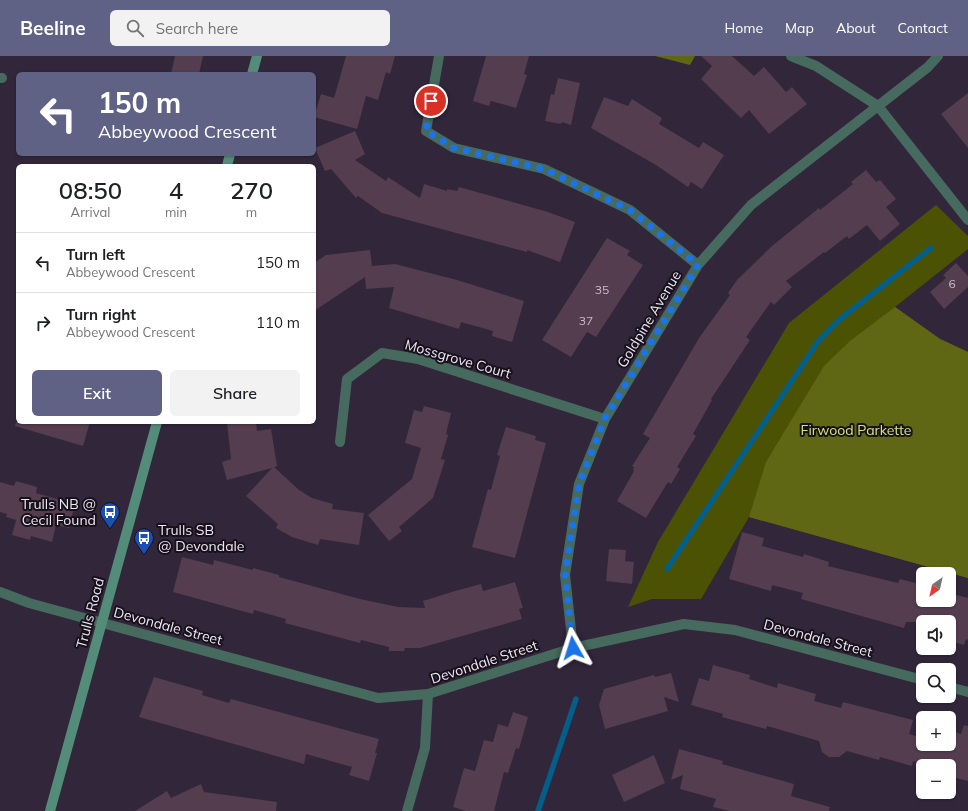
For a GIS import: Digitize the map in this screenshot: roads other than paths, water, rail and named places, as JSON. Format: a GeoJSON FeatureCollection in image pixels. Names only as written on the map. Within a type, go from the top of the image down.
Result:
{"type":"FeatureCollection","features":[{"type":"Feature","properties":{"kind":"street"},"geometry":{"type":"LineString","coordinates":[[253,72],[257,56]]}},
{"type":"Feature","properties":{"kind":"street"},"geometry":{"type":"LineString","coordinates":[[439,56],[426,131],[454,148],[544,169],[630,210],[698,265]]}},
{"type":"Feature","properties":{"kind":"street"},"geometry":{"type":"LineString","coordinates":[[791,56],[816,66],[878,106],[968,220]]}},
{"type":"Feature","properties":{"kind":"street","name":"Goldpine Avenue"},"geometry":{"type":"LineString","coordinates":[[573,648],[565,575],[579,484],[605,418],[698,265],[751,205],[928,67],[938,56]]}},
{"type":"Feature","properties":{"kind":"street","name":"Mossgrove Court"},"geometry":{"type":"LineString","coordinates":[[340,442],[347,379],[382,353],[418,359],[605,418]]}},
{"type":"Feature","properties":{"kind":"street","name":"Trulls Road"},"geometry":{"type":"LineString","coordinates":[[50,811],[156,424]]}},
{"type":"Feature","properties":{"kind":"street","name":"Devondale Street"},"geometry":{"type":"LineString","coordinates":[[0,592],[29,603],[378,698],[428,694],[573,648],[684,624],[735,630],[916,678]]}},
{"type":"Feature","properties":{"kind":"street"},"geometry":{"type":"LineString","coordinates":[[956,689],[968,692]]}},
{"type":"Feature","properties":{"kind":"street"},"geometry":{"type":"LineString","coordinates":[[406,811],[425,748],[428,694]]}},
{"type":"Feature","properties":{"kind":"waterway"},"geometry":{"type":"LineString","coordinates":[[667,569],[819,340],[840,319],[931,248]]}},
{"type":"Feature","properties":{"kind":"waterway"},"geometry":{"type":"LineString","coordinates":[[538,811],[576,699]]}},
{"type":"Feature","properties":{"kind":"place","name":"Trulls NB @ Cecil Found"},"geometry":{"type":"Point","coordinates":[110,529]}},
{"type":"Feature","properties":{"kind":"place","name":"Trulls SB @ Devondale"},"geometry":{"type":"Point","coordinates":[144,555]}},
{"type":"Feature","properties":{"kind":"park label","name":"Firwood Parkette"},"geometry":{"type":"Point","coordinates":[856,430]}}]}
